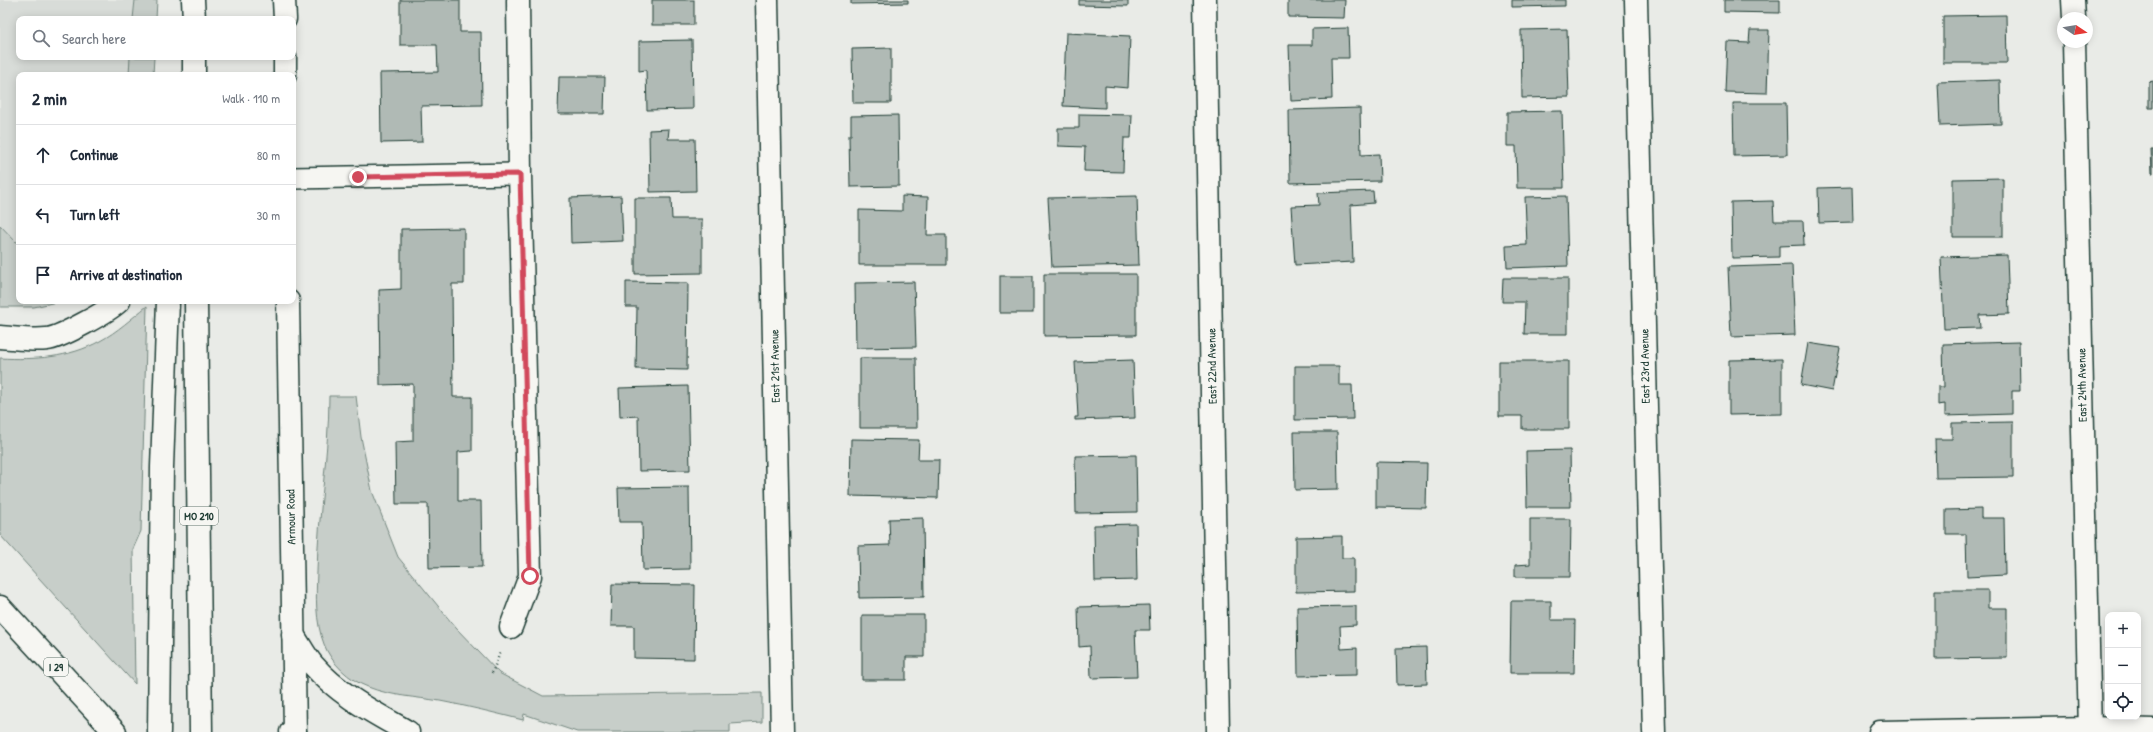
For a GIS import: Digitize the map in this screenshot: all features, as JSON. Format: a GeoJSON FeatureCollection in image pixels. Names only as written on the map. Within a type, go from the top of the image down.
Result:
{"type":"FeatureCollection","features":[{"type":"Feature","properties":{"kind":"main road"},"geometry":{"type":"LineString","coordinates":[[193,0],[194,16]]}},
{"type":"Feature","properties":{"kind":"main road"},"geometry":{"type":"LineString","coordinates":[[284,0],[284,16]]}},
{"type":"Feature","properties":{"kind":"main road"},"geometry":{"type":"LineString","coordinates":[[511,627],[530,576],[520,174],[518,0]]}},
{"type":"Feature","properties":{"kind":"main road","name":"East 21st Avenue"},"geometry":{"type":"LineString","coordinates":[[767,0],[782,732]]}},
{"type":"Feature","properties":{"kind":"main road","name":"East 22nd Avenue"},"geometry":{"type":"LineString","coordinates":[[1205,0],[1218,732]]}},
{"type":"Feature","properties":{"kind":"main road","name":"East 23rd Avenue"},"geometry":{"type":"LineString","coordinates":[[1636,0],[1654,732]]}},
{"type":"Feature","properties":{"kind":"main road"},"geometry":{"type":"LineString","coordinates":[[2073,0],[2074,12]]}},
{"type":"Feature","properties":{"kind":"main road","name":"East 24th Avenue"},"geometry":{"type":"LineString","coordinates":[[2074,48],[2090,730]]}},
{"type":"Feature","properties":{"kind":"main road"},"geometry":{"type":"LineString","coordinates":[[194,60],[194,72]]}},
{"type":"Feature","properties":{"kind":"main road"},"geometry":{"type":"LineString","coordinates":[[285,60],[285,72]]}},
{"type":"Feature","properties":{"kind":"main road"},"geometry":{"type":"LineString","coordinates":[[0,337],[48,339],[81,325],[113,307],[116,304]]}},
{"type":"Feature","properties":{"kind":"main road"},"geometry":{"type":"LineString","coordinates":[[159,732],[162,467],[168,304]]}},
{"type":"Feature","properties":{"kind":"main road","name":"MO 210"},"geometry":{"type":"LineString","coordinates":[[196,304],[201,732]]}},
{"type":"Feature","properties":{"kind":"main road","name":"Armour Road"},"geometry":{"type":"LineString","coordinates":[[288,304],[295,732]]}},
{"type":"Feature","properties":{"kind":"main road","name":"I 29"},"geometry":{"type":"LineString","coordinates":[[0,607],[113,730]]}},
{"type":"Feature","properties":{"kind":"main road"},"geometry":{"type":"LineString","coordinates":[[293,635],[313,665],[338,688],[354,701],[408,732]]}},
{"type":"Feature","properties":{"kind":"main road"},"geometry":{"type":"LineString","coordinates":[[1880,732],[2153,730]]}},
{"type":"Feature","properties":{"kind":"lane"},"geometry":{"type":"LineString","coordinates":[[296,178],[520,174]]}},
{"type":"Feature","properties":{"kind":"shaded area"},"geometry":{"type":"Polygon","coordinates":[[[0,0],[135,0],[133,16],[16,16],[16,60],[130,60],[129,72],[16,72],[16,242],[0,225],[0,0]]]}},
{"type":"Feature","properties":{"kind":"shaded area"},"geometry":{"type":"Polygon","coordinates":[[[135,0],[157,0],[156,16],[133,16],[135,0]]]}},
{"type":"Feature","properties":{"kind":"shaded area"},"geometry":{"type":"Polygon","coordinates":[[[130,60],[154,60],[153,72],[129,72],[130,60]]]}},
{"type":"Feature","properties":{"kind":"shaded area"},"geometry":{"type":"Polygon","coordinates":[[[0,225],[16,242],[16,304],[48,304],[34,307],[0,307],[0,225]]]}},
{"type":"Feature","properties":{"kind":"shaded area"},"geometry":{"type":"Polygon","coordinates":[[[147,306],[141,531],[133,549],[135,684],[0,535],[0,358],[26,359],[51,357],[88,347],[124,325],[147,306]]]}},
{"type":"Feature","properties":{"kind":"shaded area"},"geometry":{"type":"Polygon","coordinates":[[[329,396],[356,396],[361,437],[372,491],[398,557],[456,628],[499,673],[543,696],[762,693],[762,722],[730,724],[730,732],[577,732],[524,714],[523,720],[450,703],[403,696],[376,690],[354,680],[336,664],[327,651],[321,635],[317,608],[316,590],[319,528],[329,418],[329,396]]]}},
{"type":"Feature","properties":{"kind":"building"},"geometry":{"type":"Polygon","coordinates":[[[400,0],[460,0],[460,32],[481,32],[482,105],[421,106],[422,142],[381,143],[380,73],[438,72],[437,45],[400,45],[400,0]]]}},
{"type":"Feature","properties":{"kind":"building"},"geometry":{"type":"Polygon","coordinates":[[[652,0],[694,0],[694,25],[652,25],[652,0]]]}},
{"type":"Feature","properties":{"kind":"building"},"geometry":{"type":"Polygon","coordinates":[[[851,0],[908,0],[908,3],[851,4],[851,0]]]}},
{"type":"Feature","properties":{"kind":"building"},"geometry":{"type":"Polygon","coordinates":[[[1079,0],[1128,0],[1128,6],[1079,5],[1079,0]]]}},
{"type":"Feature","properties":{"kind":"building"},"geometry":{"type":"Polygon","coordinates":[[[1288,0],[1345,0],[1344,18],[1288,17],[1288,0]]]}},
{"type":"Feature","properties":{"kind":"building"},"geometry":{"type":"Polygon","coordinates":[[[1512,0],[1565,0],[1565,6],[1512,7],[1512,0]]]}},
{"type":"Feature","properties":{"kind":"building"},"geometry":{"type":"Polygon","coordinates":[[[1724,0],[1780,0],[1780,13],[1724,12],[1724,0]]]}},
{"type":"Feature","properties":{"kind":"building"},"geometry":{"type":"Polygon","coordinates":[[[2006,15],[2007,63],[1943,63],[1943,16],[2006,15]]]}},
{"type":"Feature","properties":{"kind":"building"},"geometry":{"type":"Polygon","coordinates":[[[1348,28],[1349,58],[1331,58],[1332,99],[1291,101],[1289,45],[1312,45],[1312,29],[1348,28]]]}},
{"type":"Feature","properties":{"kind":"building"},"geometry":{"type":"Polygon","coordinates":[[[1567,29],[1569,97],[1522,98],[1521,30],[1567,29]]]}},
{"type":"Feature","properties":{"kind":"building"},"geometry":{"type":"Polygon","coordinates":[[[1750,30],[1769,30],[1767,93],[1725,92],[1727,42],[1749,43],[1750,30]]]}},
{"type":"Feature","properties":{"kind":"building"},"geometry":{"type":"Polygon","coordinates":[[[1066,33],[1130,36],[1128,88],[1105,86],[1105,108],[1063,106],[1066,33]]]}},
{"type":"Feature","properties":{"kind":"building"},"geometry":{"type":"Polygon","coordinates":[[[692,40],[693,109],[647,110],[646,70],[639,71],[639,41],[692,40]]]}},
{"type":"Feature","properties":{"kind":"building"},"geometry":{"type":"Polygon","coordinates":[[[891,48],[891,103],[853,103],[852,49],[891,48]]]}},
{"type":"Feature","properties":{"kind":"building"},"geometry":{"type":"Polygon","coordinates":[[[559,77],[605,77],[604,114],[558,114],[559,77]]]}},
{"type":"Feature","properties":{"kind":"building"},"geometry":{"type":"Polygon","coordinates":[[[2000,80],[2001,124],[1940,126],[1938,82],[2000,80]]]}},
{"type":"Feature","properties":{"kind":"building"},"geometry":{"type":"Polygon","coordinates":[[[2153,81],[2153,108],[2149,108],[2149,82],[2153,81]]]}},
{"type":"Feature","properties":{"kind":"building"},"geometry":{"type":"Polygon","coordinates":[[[1733,103],[1786,103],[1787,155],[1734,156],[1733,103]]]}},
{"type":"Feature","properties":{"kind":"building"},"geometry":{"type":"Polygon","coordinates":[[[1360,108],[1361,155],[1379,154],[1380,181],[1290,183],[1289,110],[1360,108]]]}},
{"type":"Feature","properties":{"kind":"building"},"geometry":{"type":"Polygon","coordinates":[[[1562,111],[1564,188],[1517,188],[1516,146],[1507,146],[1507,112],[1562,111]]]}},
{"type":"Feature","properties":{"kind":"building"},"geometry":{"type":"Polygon","coordinates":[[[1079,114],[1132,115],[1131,138],[1124,138],[1123,172],[1084,171],[1085,147],[1058,146],[1058,128],[1079,128],[1079,114]]]}},
{"type":"Feature","properties":{"kind":"building"},"geometry":{"type":"Polygon","coordinates":[[[898,115],[899,186],[850,187],[849,135],[851,135],[851,116],[898,115]]]}},
{"type":"Feature","properties":{"kind":"building"},"geometry":{"type":"Polygon","coordinates":[[[669,129],[668,139],[695,139],[696,191],[650,192],[649,130],[669,129]]]}},
{"type":"Feature","properties":{"kind":"building"},"geometry":{"type":"Polygon","coordinates":[[[2151,149],[2153,149],[2153,173],[2152,173],[2151,149]]]}},
{"type":"Feature","properties":{"kind":"building"},"geometry":{"type":"Polygon","coordinates":[[[2003,178],[2003,237],[1953,237],[1953,179],[2003,178]]]}},
{"type":"Feature","properties":{"kind":"building"},"geometry":{"type":"Polygon","coordinates":[[[1852,187],[1853,222],[1819,223],[1818,188],[1852,187]]]}},
{"type":"Feature","properties":{"kind":"building"},"geometry":{"type":"Polygon","coordinates":[[[1373,191],[1374,203],[1351,205],[1353,262],[1295,265],[1291,206],[1319,205],[1318,193],[1373,191]]]}},
{"type":"Feature","properties":{"kind":"building"},"geometry":{"type":"Polygon","coordinates":[[[621,196],[623,241],[571,243],[570,198],[621,196]]]}},
{"type":"Feature","properties":{"kind":"building"},"geometry":{"type":"Polygon","coordinates":[[[902,196],[928,197],[927,235],[946,235],[946,265],[859,265],[859,210],[902,211],[902,196]]]}},
{"type":"Feature","properties":{"kind":"building"},"geometry":{"type":"Polygon","coordinates":[[[1137,196],[1139,265],[1052,267],[1048,198],[1137,196]]]}},
{"type":"Feature","properties":{"kind":"building"},"geometry":{"type":"Polygon","coordinates":[[[1566,196],[1568,266],[1507,268],[1506,246],[1527,245],[1525,197],[1566,196]]]}},
{"type":"Feature","properties":{"kind":"building"},"geometry":{"type":"Polygon","coordinates":[[[635,198],[671,198],[672,219],[702,219],[702,273],[635,274],[635,198]]]}},
{"type":"Feature","properties":{"kind":"building"},"geometry":{"type":"Polygon","coordinates":[[[1773,201],[1774,221],[1803,221],[1804,245],[1779,246],[1779,257],[1732,258],[1731,202],[1773,201]]]}},
{"type":"Feature","properties":{"kind":"building"},"geometry":{"type":"Polygon","coordinates":[[[464,228],[464,284],[452,284],[453,397],[472,397],[472,451],[458,452],[458,501],[481,501],[482,567],[429,568],[428,504],[396,504],[395,442],[413,441],[413,384],[380,385],[379,290],[401,289],[401,229],[464,228]]]}},
{"type":"Feature","properties":{"kind":"building"},"geometry":{"type":"Polygon","coordinates":[[[2007,255],[2009,314],[1979,315],[1980,328],[1944,329],[1941,257],[2007,255]]]}},
{"type":"Feature","properties":{"kind":"building"},"geometry":{"type":"Polygon","coordinates":[[[1792,265],[1795,335],[1731,337],[1728,267],[1792,265]]]}},
{"type":"Feature","properties":{"kind":"building"},"geometry":{"type":"Polygon","coordinates":[[[1044,274],[1136,274],[1136,335],[1044,336],[1044,274]]]}},
{"type":"Feature","properties":{"kind":"building"},"geometry":{"type":"Polygon","coordinates":[[[1000,276],[1033,276],[1033,313],[1000,313],[1000,276]]]}},
{"type":"Feature","properties":{"kind":"building"},"geometry":{"type":"Polygon","coordinates":[[[1503,278],[1568,278],[1568,334],[1524,334],[1525,302],[1502,302],[1503,278]]]}},
{"type":"Feature","properties":{"kind":"building"},"geometry":{"type":"Polygon","coordinates":[[[626,282],[688,283],[687,370],[636,369],[637,307],[626,307],[626,282]]]}},
{"type":"Feature","properties":{"kind":"building"},"geometry":{"type":"Polygon","coordinates":[[[914,282],[916,347],[856,348],[855,283],[914,282]]]}},
{"type":"Feature","properties":{"kind":"building"},"geometry":{"type":"Polygon","coordinates":[[[2019,342],[2020,391],[2012,391],[2012,414],[1945,416],[1945,404],[1938,405],[1938,387],[1944,387],[1943,344],[2019,342]]]}},
{"type":"Feature","properties":{"kind":"building"},"geometry":{"type":"Polygon","coordinates":[[[1808,343],[1840,348],[1832,391],[1801,385],[1808,343]]]}},
{"type":"Feature","properties":{"kind":"building"},"geometry":{"type":"Polygon","coordinates":[[[860,358],[916,358],[917,428],[860,428],[860,358]]]}},
{"type":"Feature","properties":{"kind":"building"},"geometry":{"type":"Polygon","coordinates":[[[1782,359],[1782,414],[1729,415],[1729,360],[1782,359]]]}},
{"type":"Feature","properties":{"kind":"building"},"geometry":{"type":"Polygon","coordinates":[[[1133,360],[1135,418],[1075,420],[1075,417],[1078,417],[1075,362],[1133,360]]]}},
{"type":"Feature","properties":{"kind":"building"},"geometry":{"type":"Polygon","coordinates":[[[1499,361],[1569,361],[1569,429],[1522,429],[1522,416],[1499,416],[1499,361]]]}},
{"type":"Feature","properties":{"kind":"building"},"geometry":{"type":"Polygon","coordinates":[[[1295,366],[1339,366],[1339,385],[1352,385],[1353,419],[1295,420],[1295,366]]]}},
{"type":"Feature","properties":{"kind":"building"},"geometry":{"type":"Polygon","coordinates":[[[688,386],[690,470],[639,471],[638,416],[620,417],[619,388],[688,386]]]}},
{"type":"Feature","properties":{"kind":"building"},"geometry":{"type":"Polygon","coordinates":[[[2013,422],[2013,477],[1936,478],[1935,439],[1952,439],[1952,423],[2013,422]]]}},
{"type":"Feature","properties":{"kind":"building"},"geometry":{"type":"Polygon","coordinates":[[[1294,432],[1337,432],[1338,489],[1295,490],[1294,432]]]}},
{"type":"Feature","properties":{"kind":"building"},"geometry":{"type":"Polygon","coordinates":[[[851,439],[919,440],[918,460],[939,460],[938,498],[850,496],[851,439]]]}},
{"type":"Feature","properties":{"kind":"building"},"geometry":{"type":"Polygon","coordinates":[[[1570,450],[1571,507],[1527,507],[1526,451],[1570,450]]]}},
{"type":"Feature","properties":{"kind":"building"},"geometry":{"type":"Polygon","coordinates":[[[1136,455],[1137,512],[1076,513],[1075,456],[1136,455]]]}},
{"type":"Feature","properties":{"kind":"building"},"geometry":{"type":"Polygon","coordinates":[[[1376,462],[1427,463],[1426,508],[1376,507],[1376,462]]]}},
{"type":"Feature","properties":{"kind":"building"},"geometry":{"type":"Polygon","coordinates":[[[689,487],[690,569],[643,570],[642,522],[619,522],[618,488],[689,487]]]}},
{"type":"Feature","properties":{"kind":"building"},"geometry":{"type":"Polygon","coordinates":[[[1981,509],[1981,518],[2004,518],[2005,575],[1967,577],[1966,534],[1946,534],[1946,510],[1981,509]]]}},
{"type":"Feature","properties":{"kind":"building"},"geometry":{"type":"Polygon","coordinates":[[[923,518],[924,597],[859,598],[858,546],[890,545],[889,519],[923,518]]]}},
{"type":"Feature","properties":{"kind":"building"},"geometry":{"type":"Polygon","coordinates":[[[1530,519],[1571,519],[1570,577],[1515,577],[1515,565],[1530,564],[1530,519]]]}},
{"type":"Feature","properties":{"kind":"building"},"geometry":{"type":"Polygon","coordinates":[[[1136,524],[1137,580],[1095,581],[1094,525],[1136,524]]]}},
{"type":"Feature","properties":{"kind":"building"},"geometry":{"type":"Polygon","coordinates":[[[1342,536],[1342,558],[1354,558],[1354,591],[1296,592],[1296,537],[1342,536]]]}},
{"type":"Feature","properties":{"kind":"building"},"geometry":{"type":"Polygon","coordinates":[[[612,584],[695,585],[694,659],[634,658],[634,626],[611,626],[612,584]]]}},
{"type":"Feature","properties":{"kind":"building"},"geometry":{"type":"Polygon","coordinates":[[[1935,590],[1988,590],[1988,608],[2007,608],[2007,658],[1935,659],[1935,590]]]}},
{"type":"Feature","properties":{"kind":"building"},"geometry":{"type":"Polygon","coordinates":[[[1511,601],[1551,601],[1551,620],[1575,620],[1574,673],[1510,673],[1511,601]]]}},
{"type":"Feature","properties":{"kind":"building"},"geometry":{"type":"Polygon","coordinates":[[[1149,605],[1150,630],[1135,630],[1137,677],[1091,678],[1090,646],[1079,647],[1078,607],[1149,605]]]}},
{"type":"Feature","properties":{"kind":"building"},"geometry":{"type":"Polygon","coordinates":[[[1356,606],[1356,625],[1340,626],[1341,649],[1357,648],[1357,675],[1298,676],[1297,607],[1356,606]]]}},
{"type":"Feature","properties":{"kind":"building"},"geometry":{"type":"Polygon","coordinates":[[[862,615],[924,615],[924,657],[906,657],[906,680],[862,680],[862,615]]]}},
{"type":"Feature","properties":{"kind":"building"},"geometry":{"type":"Polygon","coordinates":[[[1426,647],[1427,684],[1397,685],[1396,648],[1426,647]]]}},
{"type":"Feature","properties":{"kind":"route"},"geometry":{"type":"LineString","coordinates":[[358,177],[520,174],[530,576]]}}]}
